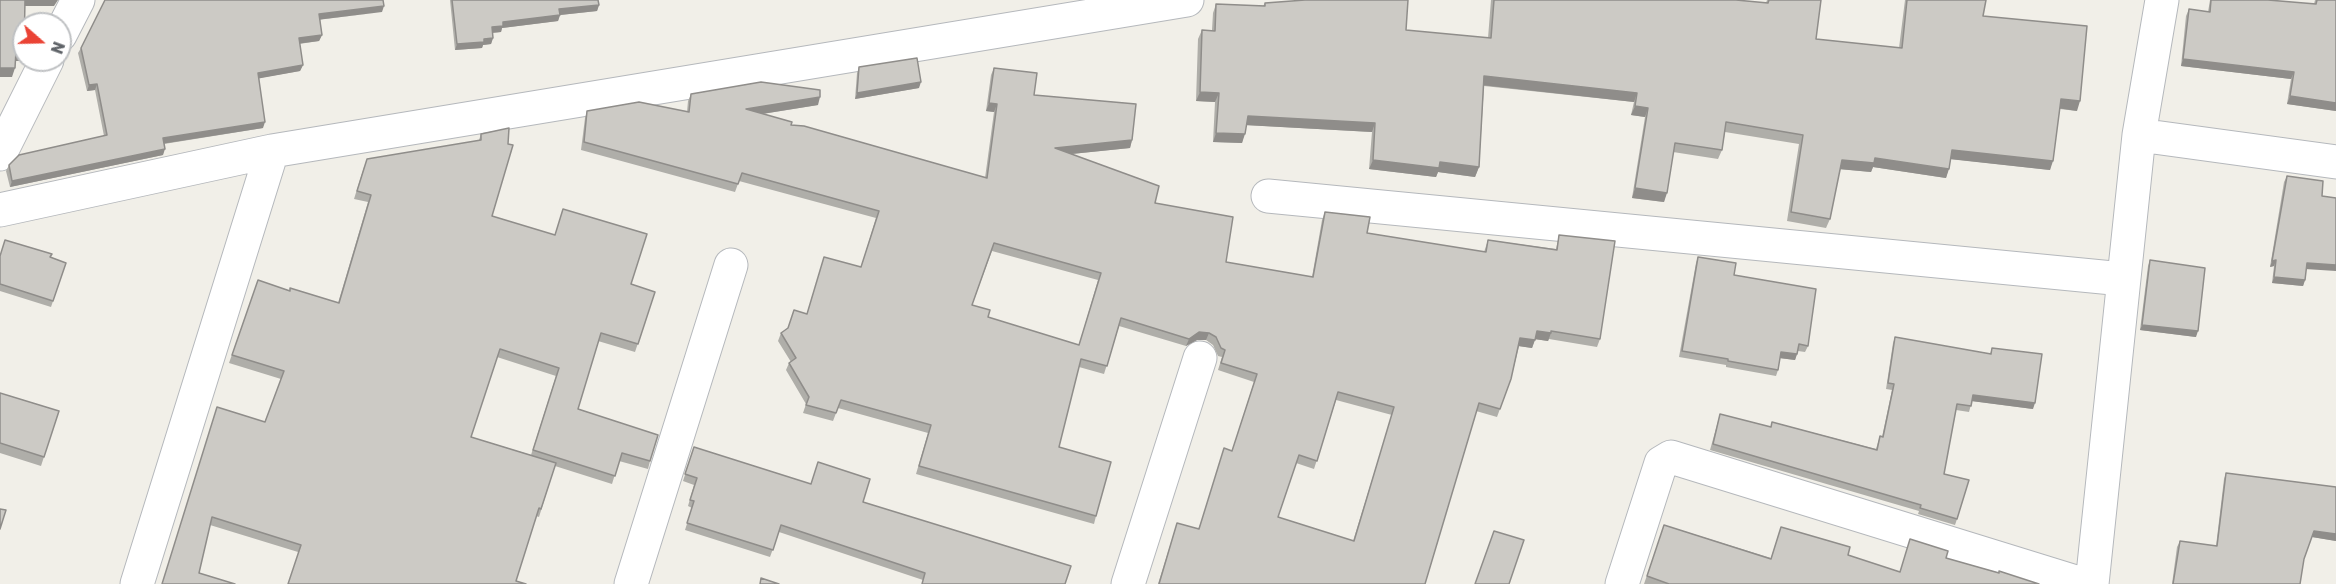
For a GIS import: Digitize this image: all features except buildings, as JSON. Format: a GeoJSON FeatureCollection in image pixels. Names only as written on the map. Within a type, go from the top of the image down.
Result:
{"type":"FeatureCollection","features":[{"type":"Feature","properties":{"kind":"street"},"geometry":{"type":"LineString","coordinates":[[0,210],[272,150],[1187,0]]}},
{"type":"Feature","properties":{"kind":"street"},"geometry":{"type":"LineString","coordinates":[[2092,584],[2139,135],[2162,0]]}},
{"type":"Feature","properties":{"kind":"street"},"geometry":{"type":"LineString","coordinates":[[0,154],[41,72]]}},
{"type":"Feature","properties":{"kind":"street"},"geometry":{"type":"LineString","coordinates":[[2139,135],[2336,162]]}},
{"type":"Feature","properties":{"kind":"street"},"geometry":{"type":"LineString","coordinates":[[137,584],[272,150]]}},
{"type":"Feature","properties":{"kind":"street"},"geometry":{"type":"LineString","coordinates":[[1268,196],[2123,279]]}},
{"type":"Feature","properties":{"kind":"street"},"geometry":{"type":"LineString","coordinates":[[631,584],[731,265]]}},
{"type":"Feature","properties":{"kind":"street"},"geometry":{"type":"LineString","coordinates":[[1128,584],[1200,358]]}},
{"type":"Feature","properties":{"kind":"street"},"geometry":{"type":"LineString","coordinates":[[1622,584],[1661,463],[1671,457],[2082,584]]}}]}
